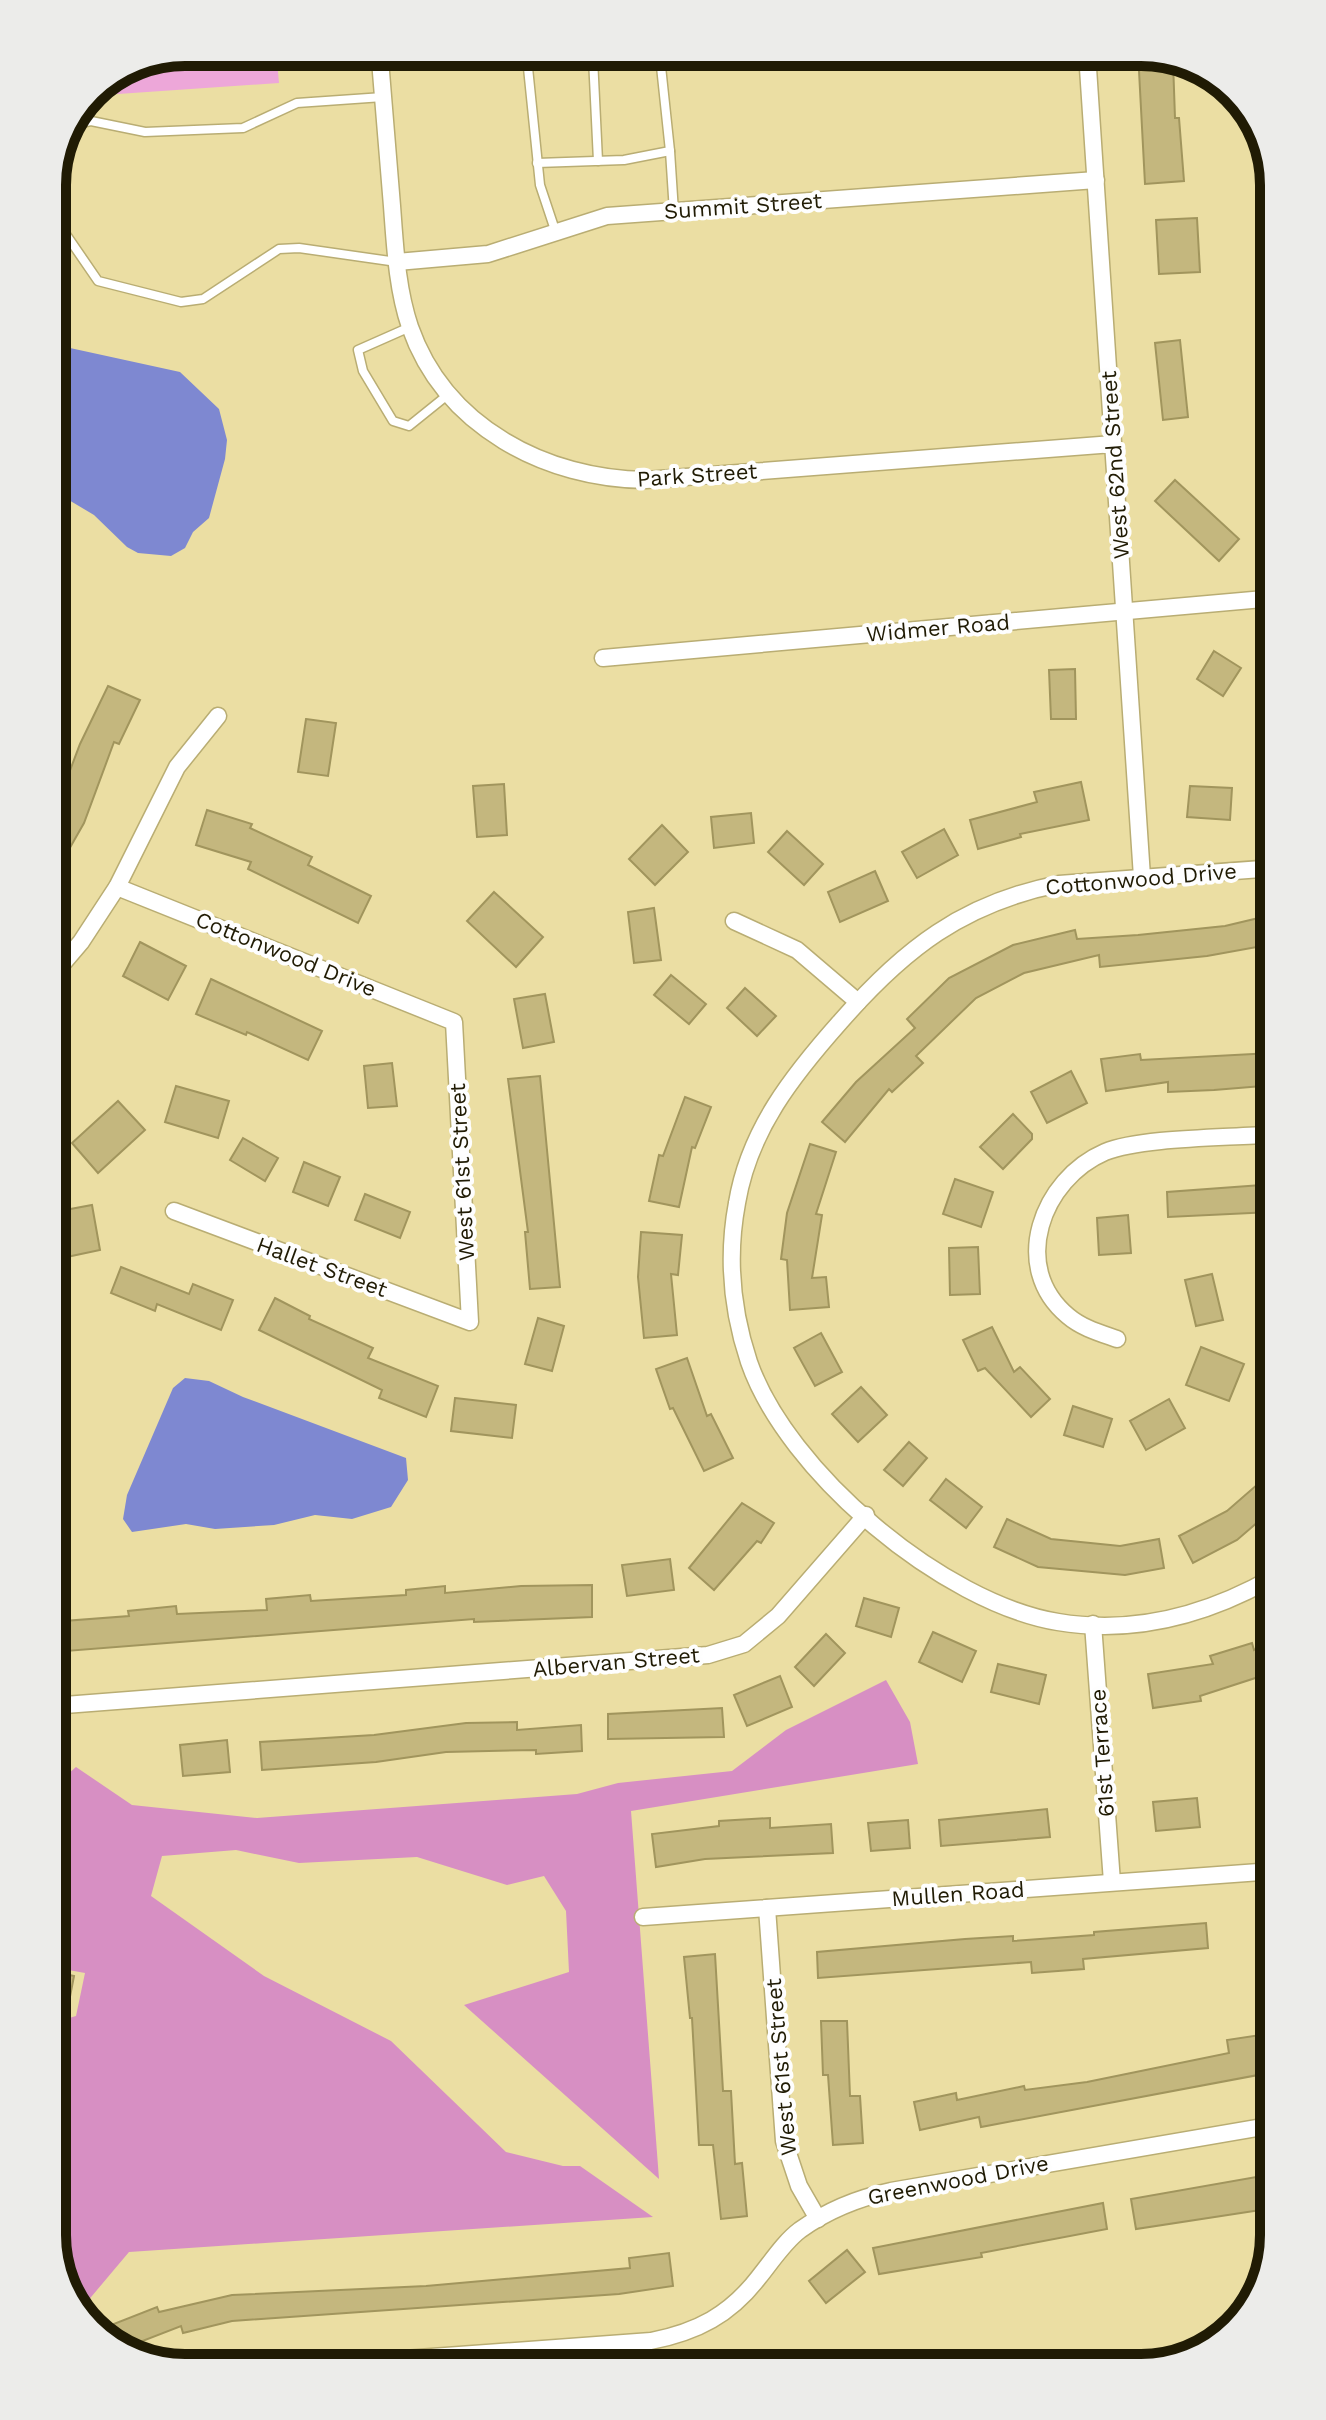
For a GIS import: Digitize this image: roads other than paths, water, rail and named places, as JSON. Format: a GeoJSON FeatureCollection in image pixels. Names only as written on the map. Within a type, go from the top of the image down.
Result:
{"type":"FeatureCollection","features":[{"type":"Feature","properties":{"kind":"street"},"geometry":{"type":"LineString","coordinates":[[380,66],[397,262]]}},
{"type":"Feature","properties":{"kind":"street","name":"West 62nd Street"},"geometry":{"type":"LineString","coordinates":[[1088,66],[1142,877]]}},
{"type":"Feature","properties":{"kind":"street","name":"Summit Street"},"geometry":{"type":"LineString","coordinates":[[397,262],[488,254],[555,230],[607,216],[1096,180]]}},
{"type":"Feature","properties":{"kind":"street","name":"Park Street"},"geometry":{"type":"LineString","coordinates":[[397,262],[410,327],[419,348],[450,393],[486,430],[513,447],[565,470],[617,479],[1113,444]]}},
{"type":"Feature","properties":{"kind":"street","name":"Widmer Road"},"geometry":{"type":"LineString","coordinates":[[603,658],[1260,599]]}},
{"type":"Feature","properties":{"kind":"street"},"geometry":{"type":"LineString","coordinates":[[66,960],[117,887],[177,767],[218,716]]}},
{"type":"Feature","properties":{"kind":"street","name":"Cottonwood Drive"},"geometry":{"type":"LineString","coordinates":[[866,1515],[791,1438],[760,1386],[740,1330],[732,1281],[732,1232],[737,1199],[767,1115],[794,1075],[858,1002],[910,950],[982,906],[1059,884],[1260,869]]}},
{"type":"Feature","properties":{"kind":"street","name":"Cottonwood Drive"},"geometry":{"type":"LineString","coordinates":[[117,887],[454,1022]]}},
{"type":"Feature","properties":{"kind":"street"},"geometry":{"type":"LineString","coordinates":[[734,921],[797,950],[858,1002]]}},
{"type":"Feature","properties":{"kind":"street","name":"West 61st Street"},"geometry":{"type":"LineString","coordinates":[[454,1022],[470,1322]]}},
{"type":"Feature","properties":{"kind":"street"},"geometry":{"type":"LineString","coordinates":[[1117,1339],[1093,1331],[1067,1315],[1048,1292],[1039,1268],[1039,1228],[1046,1206],[1079,1167],[1105,1152],[1131,1145],[1260,1135]]}},
{"type":"Feature","properties":{"kind":"street","name":"Hallet Street"},"geometry":{"type":"LineString","coordinates":[[174,1211],[470,1322]]}},
{"type":"Feature","properties":{"kind":"street"},"geometry":{"type":"LineString","coordinates":[[866,1515],[914,1558],[986,1602],[1049,1621],[1136,1625],[1178,1618],[1235,1599],[1260,1585]]}},
{"type":"Feature","properties":{"kind":"street","name":"Albervan Street"},"geometry":{"type":"LineString","coordinates":[[66,1705],[708,1655],[744,1644],[778,1616],[866,1515]]}},
{"type":"Feature","properties":{"kind":"street","name":"61st Terrace"},"geometry":{"type":"LineString","coordinates":[[1093,1624],[1112,1882]]}},
{"type":"Feature","properties":{"kind":"street","name":"Mullen Road"},"geometry":{"type":"LineString","coordinates":[[643,1917],[1260,1872]]}},
{"type":"Feature","properties":{"kind":"street","name":"West 61st Street"},"geometry":{"type":"LineString","coordinates":[[767,1908],[784,2141],[799,2186],[818,2219]]}},
{"type":"Feature","properties":{"kind":"street","name":"Greenwood Drive"},"geometry":{"type":"LineString","coordinates":[[563,2354],[683,2335],[712,2322],[737,2303],[799,2231],[845,2204],[891,2191],[1260,2127]]}},
{"type":"Feature","properties":{"kind":"lane"},"geometry":{"type":"LineString","coordinates":[[528,66],[540,185],[555,230]]}},
{"type":"Feature","properties":{"kind":"lane"},"geometry":{"type":"LineString","coordinates":[[593,66],[598,161]]}},
{"type":"Feature","properties":{"kind":"lane"},"geometry":{"type":"LineString","coordinates":[[661,66],[674,212]]}},
{"type":"Feature","properties":{"kind":"lane"},"geometry":{"type":"LineString","coordinates":[[84,122],[145,132],[243,128],[297,103],[383,97]]}},
{"type":"Feature","properties":{"kind":"lane"},"geometry":{"type":"LineString","coordinates":[[537,163],[624,160],[670,151]]}},
{"type":"Feature","properties":{"kind":"lane"},"geometry":{"type":"LineString","coordinates":[[66,234],[98,281],[181,302],[203,299],[279,249],[299,248],[397,262]]}},
{"type":"Feature","properties":{"kind":"lane"},"geometry":{"type":"LineString","coordinates":[[410,327],[358,350],[363,371],[393,421],[409,426],[450,393]]}},
{"type":"Feature","properties":{"kind":"water"},"geometry":{"type":"Polygon","coordinates":[[[70,348],[180,372],[219,409],[227,440],[225,459],[209,518],[193,532],[185,548],[171,556],[138,553],[127,547],[94,515],[66,498],[66,369],[70,348]]]}},
{"type":"Feature","properties":{"kind":"water"},"geometry":{"type":"Polygon","coordinates":[[[185,1378],[209,1381],[243,1397],[406,1458],[408,1480],[391,1507],[352,1519],[315,1515],[274,1525],[215,1529],[186,1524],[132,1532],[123,1519],[127,1495],[173,1388],[185,1378]]]}}]}
